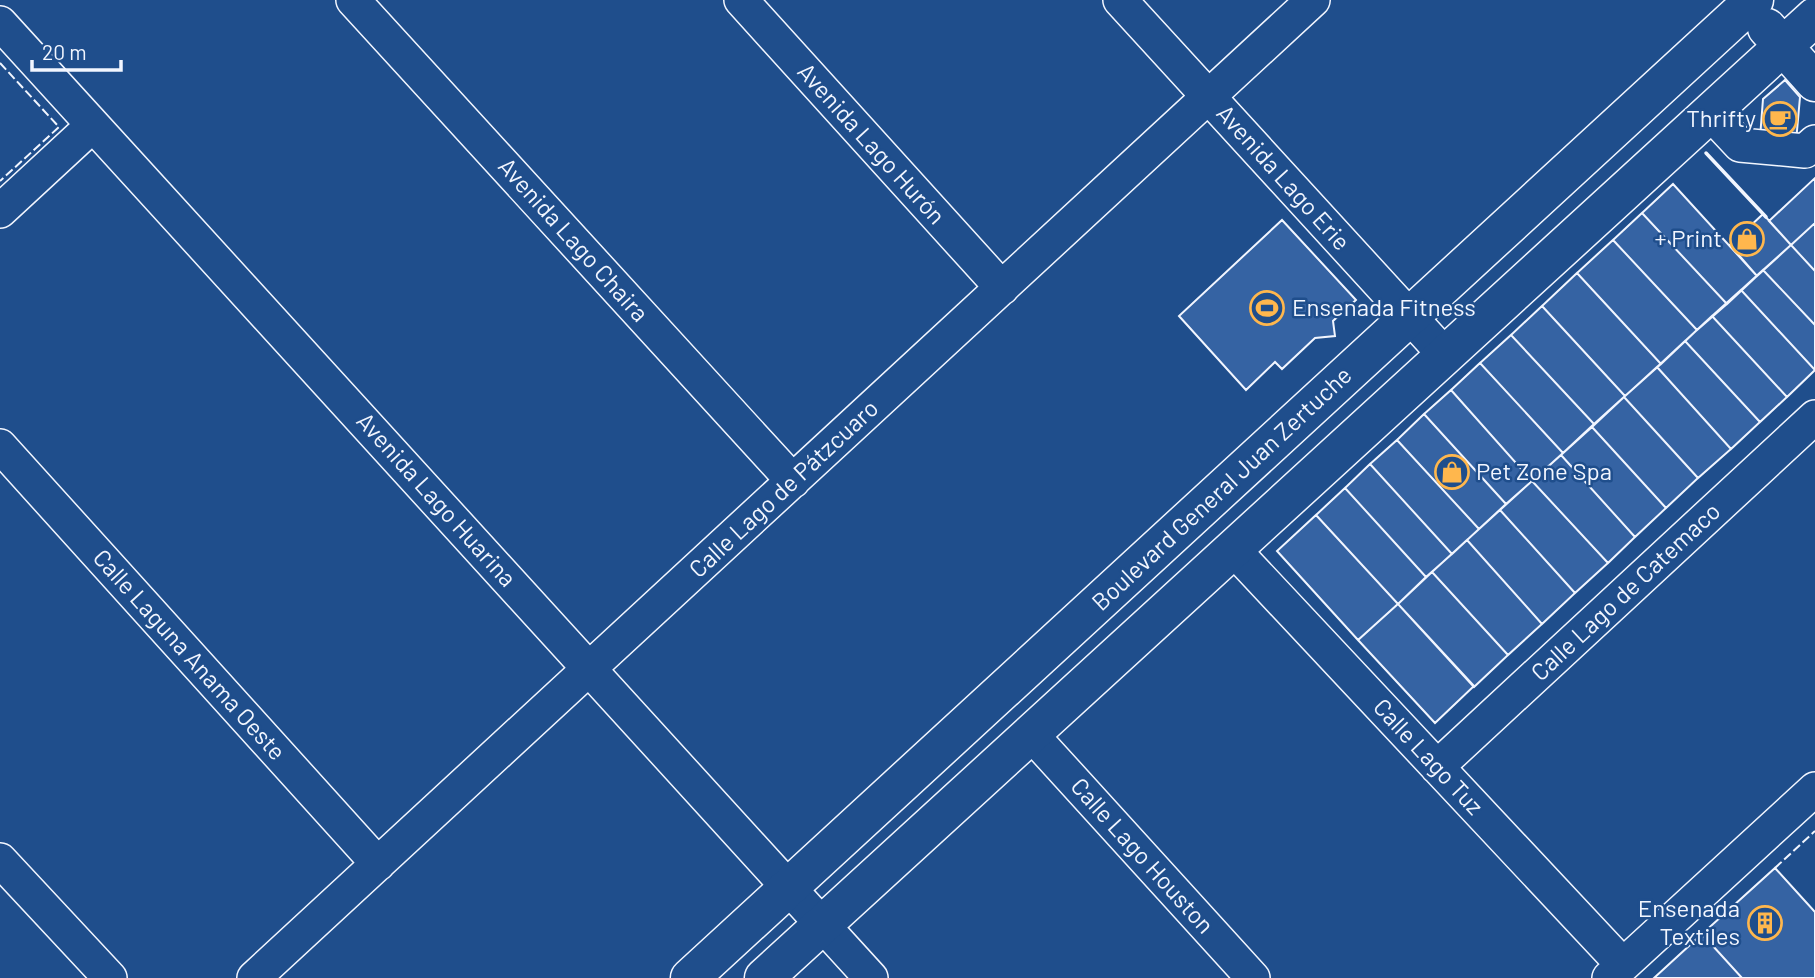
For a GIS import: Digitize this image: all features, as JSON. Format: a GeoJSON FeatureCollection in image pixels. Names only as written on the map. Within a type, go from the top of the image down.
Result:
{"type":"FeatureCollection","features":[{"type":"Feature","properties":{"kind":"main road"},"geometry":{"type":"LineString","coordinates":[[1805,0],[1815,12]]}},
{"type":"Feature","properties":{"kind":"main road"},"geometry":{"type":"LineString","coordinates":[[1748,2],[1782,47],[1815,82]]}},
{"type":"Feature","properties":{"kind":"main road","name":"Boulevard General Juan Zertuche"},"geometry":{"type":"LineString","coordinates":[[690,978],[1748,2]]}},
{"type":"Feature","properties":{"kind":"main road","name":"Boulevard General Juan Zertuche"},"geometry":{"type":"LineString","coordinates":[[764,978],[1815,17]]}},
{"type":"Feature","properties":{"kind":"street","name":"Avenida Lago Chaira"},"geometry":{"type":"LineString","coordinates":[[353,0],[793,481]]}},
{"type":"Feature","properties":{"kind":"street","name":"Avenida Lago Hurón"},"geometry":{"type":"LineString","coordinates":[[741,0],[1002,288]]}},
{"type":"Feature","properties":{"kind":"street","name":"Avenida Lago Erie"},"geometry":{"type":"LineString","coordinates":[[1120,0],[1445,355]]}},
{"type":"Feature","properties":{"kind":"street","name":"Calle Lago de Pátzcuaro"},"geometry":{"type":"LineString","coordinates":[[254,978],[1313,0]]}},
{"type":"Feature","properties":{"kind":"street","name":"Avenida Lago Huarina"},"geometry":{"type":"LineString","coordinates":[[0,23],[871,978]]}},
{"type":"Feature","properties":{"kind":"street"},"geometry":{"type":"LineString","coordinates":[[1710,113],[1740,145],[1805,151],[1815,142]]}},
{"type":"Feature","properties":{"kind":"street"},"geometry":{"type":"LineString","coordinates":[[0,211],[93,125]]}},
{"type":"Feature","properties":{"kind":"street","name":"Calle Lago de Catemaco"},"geometry":{"type":"LineString","coordinates":[[1437,767],[1815,417]]}},
{"type":"Feature","properties":{"kind":"street","name":"Calle Laguna Anama Oeste"},"geometry":{"type":"LineString","coordinates":[[0,446],[378,863]]}},
{"type":"Feature","properties":{"kind":"street","name":"Calle Lago Tuz"},"geometry":{"type":"LineString","coordinates":[[1233,549],[1437,767],[1616,972]]}},
{"type":"Feature","properties":{"kind":"street","name":"Calle Lago Houston"},"geometry":{"type":"LineString","coordinates":[[1031,734],[1253,978]]}},
{"type":"Feature","properties":{"kind":"street"},"geometry":{"type":"LineString","coordinates":[[1616,972],[1815,789]]}},
{"type":"Feature","properties":{"kind":"street"},"geometry":{"type":"LineString","coordinates":[[0,860],[110,978]]}},
{"type":"Feature","properties":{"kind":"building","name":"Thrifty"},"geometry":{"type":"Polygon","coordinates":[[[1785,80],[1800,97],[1796,142],[1760,138],[1763,99],[1785,80]]]}},
{"type":"Feature","properties":{"kind":"building"},"geometry":{"type":"Polygon","coordinates":[[[1815,178],[1815,223],[1791,245],[1769,221],[1815,178]]]}},
{"type":"Feature","properties":{"kind":"building"},"geometry":{"type":"Polygon","coordinates":[[[1673,184],[1757,276],[1727,304],[1642,213],[1673,184]]]}},
{"type":"Feature","properties":{"kind":"building"},"geometry":{"type":"Polygon","coordinates":[[[1642,213],[1727,304],[1697,330],[1613,240],[1642,213]]]}},
{"type":"Feature","properties":{"kind":"building"},"geometry":{"type":"Polygon","coordinates":[[[1763,214],[1791,245],[1757,276],[1730,245],[1763,214]]]}},
{"type":"Feature","properties":{"kind":"building","name":"Ensenada Fitness"},"geometry":{"type":"Polygon","coordinates":[[[1282,220],[1356,300],[1333,321],[1335,336],[1315,338],[1282,369],[1275,362],[1246,390],[1179,316],[1282,220]]]}},
{"type":"Feature","properties":{"kind":"building"},"geometry":{"type":"Polygon","coordinates":[[[1815,223],[1815,271],[1791,245],[1815,223]]]}},
{"type":"Feature","properties":{"kind":"building"},"geometry":{"type":"Polygon","coordinates":[[[1613,240],[1697,330],[1661,364],[1577,273],[1613,240]]]}},
{"type":"Feature","properties":{"kind":"building"},"geometry":{"type":"Polygon","coordinates":[[[1791,245],[1815,271],[1815,325],[1763,270],[1791,245]]]}},
{"type":"Feature","properties":{"kind":"building"},"geometry":{"type":"Polygon","coordinates":[[[1763,270],[1815,325],[1815,370],[1741,290],[1763,270]]]}},
{"type":"Feature","properties":{"kind":"building"},"geometry":{"type":"Polygon","coordinates":[[[1577,273],[1661,364],[1625,396],[1542,306],[1577,273]]]}},
{"type":"Feature","properties":{"kind":"building"},"geometry":{"type":"Polygon","coordinates":[[[1741,290],[1815,370],[1787,397],[1712,316],[1741,290]]]}},
{"type":"Feature","properties":{"kind":"building"},"geometry":{"type":"Polygon","coordinates":[[[1542,306],[1625,396],[1594,424],[1511,335],[1542,306]]]}},
{"type":"Feature","properties":{"kind":"building"},"geometry":{"type":"Polygon","coordinates":[[[1712,316],[1787,397],[1760,422],[1685,341],[1712,316]]]}},
{"type":"Feature","properties":{"kind":"building"},"geometry":{"type":"Polygon","coordinates":[[[1511,335],[1594,424],[1563,453],[1480,363],[1511,335]]]}},
{"type":"Feature","properties":{"kind":"building"},"geometry":{"type":"Polygon","coordinates":[[[1685,341],[1760,422],[1731,449],[1657,367],[1685,341]]]}},
{"type":"Feature","properties":{"kind":"building"},"geometry":{"type":"Polygon","coordinates":[[[1480,363],[1563,453],[1532,481],[1451,390],[1480,363]]]}},
{"type":"Feature","properties":{"kind":"building"},"geometry":{"type":"Polygon","coordinates":[[[1657,367],[1731,449],[1698,478],[1624,397],[1657,367]]]}},
{"type":"Feature","properties":{"kind":"building"},"geometry":{"type":"Polygon","coordinates":[[[1451,390],[1532,481],[1506,504],[1424,414],[1451,390]]]}},
{"type":"Feature","properties":{"kind":"building"},"geometry":{"type":"Polygon","coordinates":[[[1624,397],[1698,478],[1666,508],[1592,427],[1624,397]]]}},
{"type":"Feature","properties":{"kind":"building","name":"Pet Zone Spa"},"geometry":{"type":"Polygon","coordinates":[[[1424,414],[1506,504],[1479,529],[1397,440],[1424,414]]]}},
{"type":"Feature","properties":{"kind":"building"},"geometry":{"type":"Polygon","coordinates":[[[1592,427],[1666,508],[1635,537],[1561,455],[1592,427]]]}},
{"type":"Feature","properties":{"kind":"building"},"geometry":{"type":"Polygon","coordinates":[[[1397,440],[1479,529],[1452,554],[1370,464],[1397,440]]]}},
{"type":"Feature","properties":{"kind":"building"},"geometry":{"type":"Polygon","coordinates":[[[1561,455],[1635,537],[1608,563],[1532,481],[1561,455]]]}},
{"type":"Feature","properties":{"kind":"building"},"geometry":{"type":"Polygon","coordinates":[[[1370,464],[1452,554],[1426,577],[1345,488],[1370,464]]]}},
{"type":"Feature","properties":{"kind":"building"},"geometry":{"type":"Polygon","coordinates":[[[1532,481],[1608,563],[1575,593],[1500,510],[1532,481]]]}},
{"type":"Feature","properties":{"kind":"building"},"geometry":{"type":"Polygon","coordinates":[[[1345,488],[1426,577],[1398,604],[1316,515],[1345,488]]]}},
{"type":"Feature","properties":{"kind":"building"},"geometry":{"type":"Polygon","coordinates":[[[1500,510],[1575,593],[1542,624],[1467,540],[1500,510]]]}},
{"type":"Feature","properties":{"kind":"building"},"geometry":{"type":"Polygon","coordinates":[[[1316,515],[1398,604],[1358,640],[1277,551],[1316,515]]]}},
{"type":"Feature","properties":{"kind":"building"},"geometry":{"type":"Polygon","coordinates":[[[1467,540],[1542,624],[1508,655],[1432,572],[1467,540]]]}},
{"type":"Feature","properties":{"kind":"building"},"geometry":{"type":"Polygon","coordinates":[[[1432,572],[1508,655],[1474,687],[1398,604],[1432,572]]]}},
{"type":"Feature","properties":{"kind":"building"},"geometry":{"type":"Polygon","coordinates":[[[1398,604],[1474,686],[1435,723],[1358,640],[1398,604]]]}},
{"type":"Feature","properties":{"kind":"building","name":"Ensenada Textiles"},"geometry":{"type":"Polygon","coordinates":[[[1775,868],[1815,912],[1815,978],[1742,978],[1702,934],[1775,868]]]}},
{"type":"Feature","properties":{"kind":"building"},"geometry":{"type":"Polygon","coordinates":[[[1702,934],[1742,978],[1654,978],[1702,934]]]}},
{"type":"Feature","properties":{"kind":"fence"},"geometry":{"type":"LineString","coordinates":[[0,63],[59,127],[0,181]]}},
{"type":"Feature","properties":{"kind":"fence"},"geometry":{"type":"LineString","coordinates":[[1775,868],[1815,831]]}},
{"type":"Feature","properties":{"kind":"wall"},"geometry":{"type":"LineString","coordinates":[[1706,153],[1766,217]]}},
{"type":"Feature","properties":{"kind":"place","name":"Thrifty"},"geometry":{"type":"Point","coordinates":[1780,119]}},
{"type":"Feature","properties":{"kind":"place","name":"+ Print"},"geometry":{"type":"Point","coordinates":[1747,239]}},
{"type":"Feature","properties":{"kind":"place","name":"Ensenada Fitness"},"geometry":{"type":"Point","coordinates":[1267,308]}},
{"type":"Feature","properties":{"kind":"place","name":"Pet Zone Spa"},"geometry":{"type":"Point","coordinates":[1452,472]}},
{"type":"Feature","properties":{"kind":"place","name":"Ensenada Textiles"},"geometry":{"type":"Point","coordinates":[1765,923]}}]}
